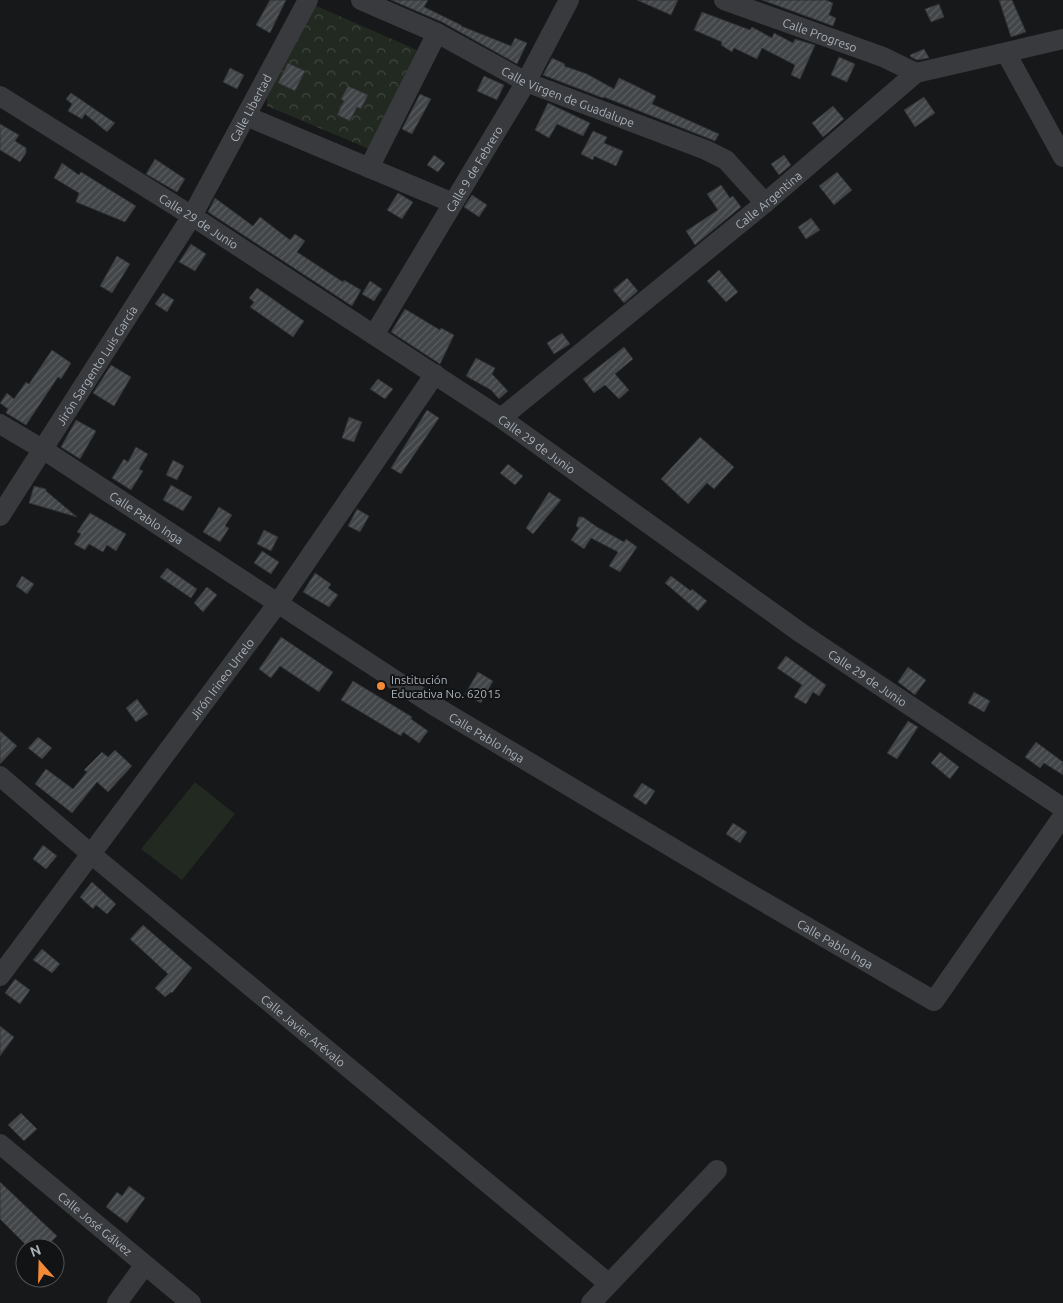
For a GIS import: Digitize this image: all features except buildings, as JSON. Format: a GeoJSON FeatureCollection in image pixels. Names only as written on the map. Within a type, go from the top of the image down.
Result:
{"type":"FeatureCollection","features":[{"type":"Feature","properties":{"kind":"street","name":"Calle Libertad"},"geometry":{"type":"LineString","coordinates":[[192,216],[308,0]]}},
{"type":"Feature","properties":{"kind":"street","name":"Calle Virgen de Guadalupe"},"geometry":{"type":"LineString","coordinates":[[361,0],[437,33],[526,82],[706,150],[726,160],[765,203]]}},
{"type":"Feature","properties":{"kind":"street","name":"Calle 9 de Febrero"},"geometry":{"type":"LineString","coordinates":[[374,335],[526,82],[569,0]]}},
{"type":"Feature","properties":{"kind":"street","name":"Calle Progreso"},"geometry":{"type":"LineString","coordinates":[[724,0],[883,56],[916,73]]}},
{"type":"Feature","properties":{"kind":"street"},"geometry":{"type":"LineString","coordinates":[[369,168],[437,33]]}},
{"type":"Feature","properties":{"kind":"street","name":"Calle Argentina"},"geometry":{"type":"LineString","coordinates":[[501,418],[765,203],[916,73],[1063,39]]}},
{"type":"Feature","properties":{"kind":"street"},"geometry":{"type":"LineString","coordinates":[[1006,53],[1063,157]]}},
{"type":"Feature","properties":{"kind":"street","name":"Calle 29 de Junio"},"geometry":{"type":"LineString","coordinates":[[0,96],[192,216],[501,418],[801,633],[1063,808]]}},
{"type":"Feature","properties":{"kind":"street"},"geometry":{"type":"LineString","coordinates":[[246,116],[453,203]]}},
{"type":"Feature","properties":{"kind":"street","name":"Jirón Sargento Luis García"},"geometry":{"type":"LineString","coordinates":[[0,516],[192,216]]}},
{"type":"Feature","properties":{"kind":"street","name":"Jirón Irineo Urrelo"},"geometry":{"type":"LineString","coordinates":[[0,976],[278,603],[435,374]]}},
{"type":"Feature","properties":{"kind":"street","name":"Calle Pablo Inga"},"geometry":{"type":"LineString","coordinates":[[0,424],[44,450],[433,705],[934,1001],[1063,816]]}},
{"type":"Feature","properties":{"kind":"street","name":"Calle Javier Arévalo"},"geometry":{"type":"LineString","coordinates":[[0,776],[91,854],[608,1283]]}},
{"type":"Feature","properties":{"kind":"street","name":"Calle José Gálvez"},"geometry":{"type":"LineString","coordinates":[[0,1144],[144,1266],[191,1303]]}},
{"type":"Feature","properties":{"kind":"street"},"geometry":{"type":"LineString","coordinates":[[591,1303],[717,1170]]}},
{"type":"Feature","properties":{"kind":"street"},"geometry":{"type":"LineString","coordinates":[[116,1303],[144,1266]]}},
{"type":"Feature","properties":{"kind":"green space"},"geometry":{"type":"Polygon","coordinates":[[[312,4],[417,50],[369,149],[267,106],[267,95],[312,4]]]}},
{"type":"Feature","properties":{"kind":"green space"},"geometry":{"type":"Polygon","coordinates":[[[195,782],[235,814],[182,880],[141,849],[195,782]]]}},
{"type":"Feature","properties":{"kind":"place","name":"Institución Educativa No. 62015"},"geometry":{"type":"Point","coordinates":[381,686]}}]}
